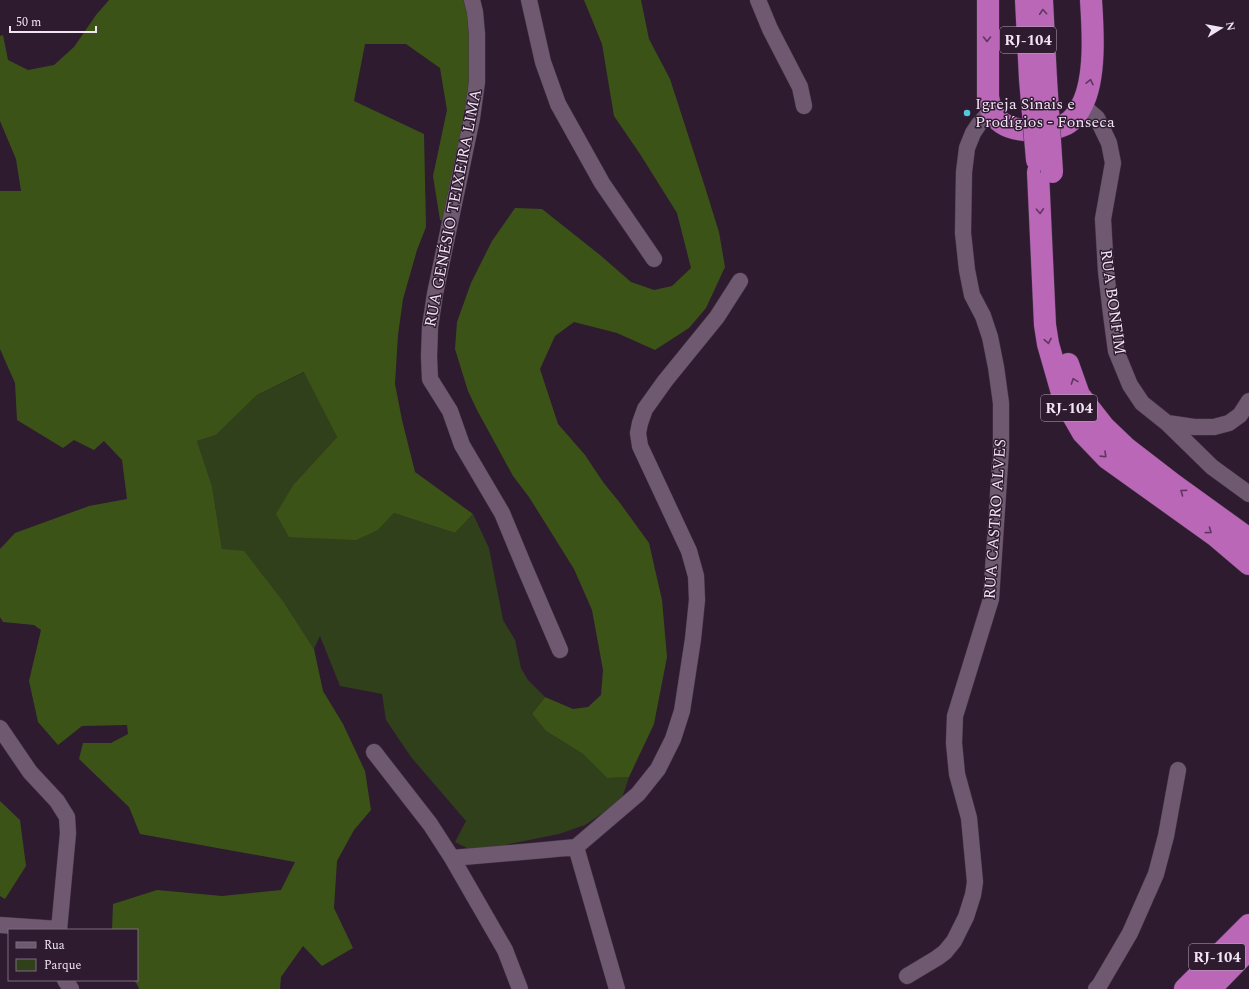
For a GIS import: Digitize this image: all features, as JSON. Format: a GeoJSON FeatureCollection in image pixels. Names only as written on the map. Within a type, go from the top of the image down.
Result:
{"type":"FeatureCollection","features":[{"type":"Feature","properties":{"kind":"highway"},"geometry":{"type":"LineString","coordinates":[[988,0],[988,97],[991,111],[1002,123],[1011,128],[1025,130],[1042,130],[1065,125],[1074,118],[1082,105],[1088,92],[1091,76],[1093,26],[1091,0]]}},
{"type":"Feature","properties":{"kind":"highway","name":"RJ-104"},"geometry":{"type":"LineString","coordinates":[[1026,0],[1038,79],[1059,324],[1066,360],[1079,395],[1104,427],[1126,448],[1249,539]]}},
{"type":"Feature","properties":{"kind":"highway","name":"RJ-104"},"geometry":{"type":"LineString","coordinates":[[1038,79],[1042,0]]}},
{"type":"Feature","properties":{"kind":"highway","name":"RJ-104"},"geometry":{"type":"LineString","coordinates":[[1045,172],[1045,325],[1048,344],[1064,400],[1083,434],[1107,458],[1216,536],[1249,564]]}},
{"type":"Feature","properties":{"kind":"highway","name":"RJ-104"},"geometry":{"type":"LineString","coordinates":[[1185,989],[1249,925]]}},
{"type":"Feature","properties":{"kind":"highway","name":"RJ-104"},"geometry":{"type":"LineString","coordinates":[[1210,989],[1249,949]]}},
{"type":"Feature","properties":{"kind":"street","name":"RUA GENÉSIO TEIXEIRA LIMA"},"geometry":{"type":"LineString","coordinates":[[472,0],[478,34],[477,82],[472,118],[434,300],[430,327],[430,379],[450,411],[462,445],[502,512],[560,650]]}},
{"type":"Feature","properties":{"kind":"street"},"geometry":{"type":"LineString","coordinates":[[529,0],[543,62],[558,104],[602,183],[654,259]]}},
{"type":"Feature","properties":{"kind":"street"},"geometry":{"type":"LineString","coordinates":[[758,0],[770,29],[794,74],[800,88],[804,106]]}},
{"type":"Feature","properties":{"kind":"street","name":"RUA BONFIM"},"geometry":{"type":"LineString","coordinates":[[1082,105],[1097,118],[1109,143],[1113,163],[1103,219],[1109,300],[1116,351],[1130,385],[1142,403],[1168,423],[1194,427],[1214,428],[1229,423],[1240,414],[1249,401]]}},
{"type":"Feature","properties":{"kind":"street","name":"RUA CASTRO ALVES"},"geometry":{"type":"LineString","coordinates":[[907,976],[937,958],[945,952],[954,941],[966,917],[973,895],[975,882],[969,818],[957,774],[954,743],[955,716],[992,599],[1001,449],[1001,403],[990,337],[983,316],[972,295],[967,270],[963,233],[964,179],[967,148],[973,133],[991,111]]}},
{"type":"Feature","properties":{"kind":"street"},"geometry":{"type":"LineString","coordinates":[[452,858],[576,847],[638,794],[658,769],[672,739],[682,711],[697,600],[696,576],[689,552],[640,446],[638,434],[640,422],[645,409],[665,381],[717,316],[740,281]]}},
{"type":"Feature","properties":{"kind":"street"},"geometry":{"type":"LineString","coordinates":[[1168,423],[1212,467],[1249,494]]}},
{"type":"Feature","properties":{"kind":"street"},"geometry":{"type":"LineString","coordinates":[[0,728],[30,772],[57,801],[67,817],[68,834],[59,929]]}},
{"type":"Feature","properties":{"kind":"street"},"geometry":{"type":"LineString","coordinates":[[374,752],[430,824],[452,858],[505,950],[520,989]]}},
{"type":"Feature","properties":{"kind":"street"},"geometry":{"type":"LineString","coordinates":[[1096,989],[1130,933],[1156,874],[1163,852],[1178,770]]}},
{"type":"Feature","properties":{"kind":"street"},"geometry":{"type":"LineString","coordinates":[[576,847],[618,989]]}},
{"type":"Feature","properties":{"kind":"street"},"geometry":{"type":"LineString","coordinates":[[0,925],[47,929]]}},
{"type":"Feature","properties":{"kind":"street"},"geometry":{"type":"LineString","coordinates":[[65,981],[71,989]]}},
{"type":"Feature","properties":{"kind":"green space"},"geometry":{"type":"Polygon","coordinates":[[[109,0],[468,0],[477,39],[448,222],[440,220],[433,176],[447,110],[440,68],[406,44],[365,44],[354,101],[424,134],[426,227],[417,250],[403,299],[398,335],[395,384],[415,472],[473,514],[455,533],[394,513],[378,530],[356,540],[289,537],[276,514],[294,484],[337,437],[304,372],[257,395],[216,435],[197,441],[212,486],[222,549],[244,551],[285,604],[314,649],[323,691],[343,724],[365,771],[371,810],[354,830],[337,861],[334,908],[353,948],[322,966],[303,946],[281,977],[280,989],[139,989],[135,981],[138,981],[138,929],[112,929],[113,904],[157,890],[222,896],[281,890],[295,862],[140,834],[129,807],[79,759],[83,743],[111,743],[128,734],[127,725],[82,726],[58,745],[38,722],[29,681],[41,630],[34,625],[3,622],[0,617],[0,549],[15,533],[89,506],[127,499],[122,460],[104,441],[94,450],[74,440],[63,448],[17,420],[15,383],[0,349],[0,191],[21,191],[16,159],[0,121],[0,36],[3,35],[8,60],[28,70],[54,65],[74,47],[96,15],[109,0]]]}},
{"type":"Feature","properties":{"kind":"green space"},"geometry":{"type":"Polygon","coordinates":[[[584,0],[641,0],[649,39],[670,79],[704,184],[719,232],[725,267],[706,308],[689,328],[655,350],[617,333],[574,322],[555,336],[540,369],[558,424],[585,455],[603,482],[649,543],[662,600],[667,657],[654,724],[629,777],[607,778],[583,754],[546,731],[532,714],[545,697],[573,709],[588,707],[601,695],[603,670],[592,610],[574,569],[529,497],[513,476],[477,410],[468,391],[455,349],[457,322],[471,283],[492,241],[515,208],[542,209],[600,255],[631,282],[654,290],[672,286],[691,268],[677,213],[614,116],[602,44],[584,0]]]}},
{"type":"Feature","properties":{"kind":"green space"},"geometry":{"type":"Polygon","coordinates":[[[305,372],[337,437],[294,484],[378,530],[394,513],[455,533],[473,514],[489,548],[503,620],[515,640],[521,668],[528,680],[545,697],[532,714],[546,731],[583,754],[607,778],[629,777],[621,801],[585,825],[559,834],[490,848],[467,848],[455,842],[466,821],[411,757],[386,720],[382,694],[340,686],[320,636],[314,649],[285,604],[222,549],[212,486],[197,441],[216,435],[257,395],[305,372]]]}},
{"type":"Feature","properties":{"kind":"green space"},"geometry":{"type":"Polygon","coordinates":[[[0,801],[20,820],[26,866],[5,899],[0,896],[0,801]]]}},
{"type":"Feature","properties":{"kind":"place","name":"Igreja Sinais e Prodígios - Fonseca"},"geometry":{"type":"Point","coordinates":[967,113]}}]}
